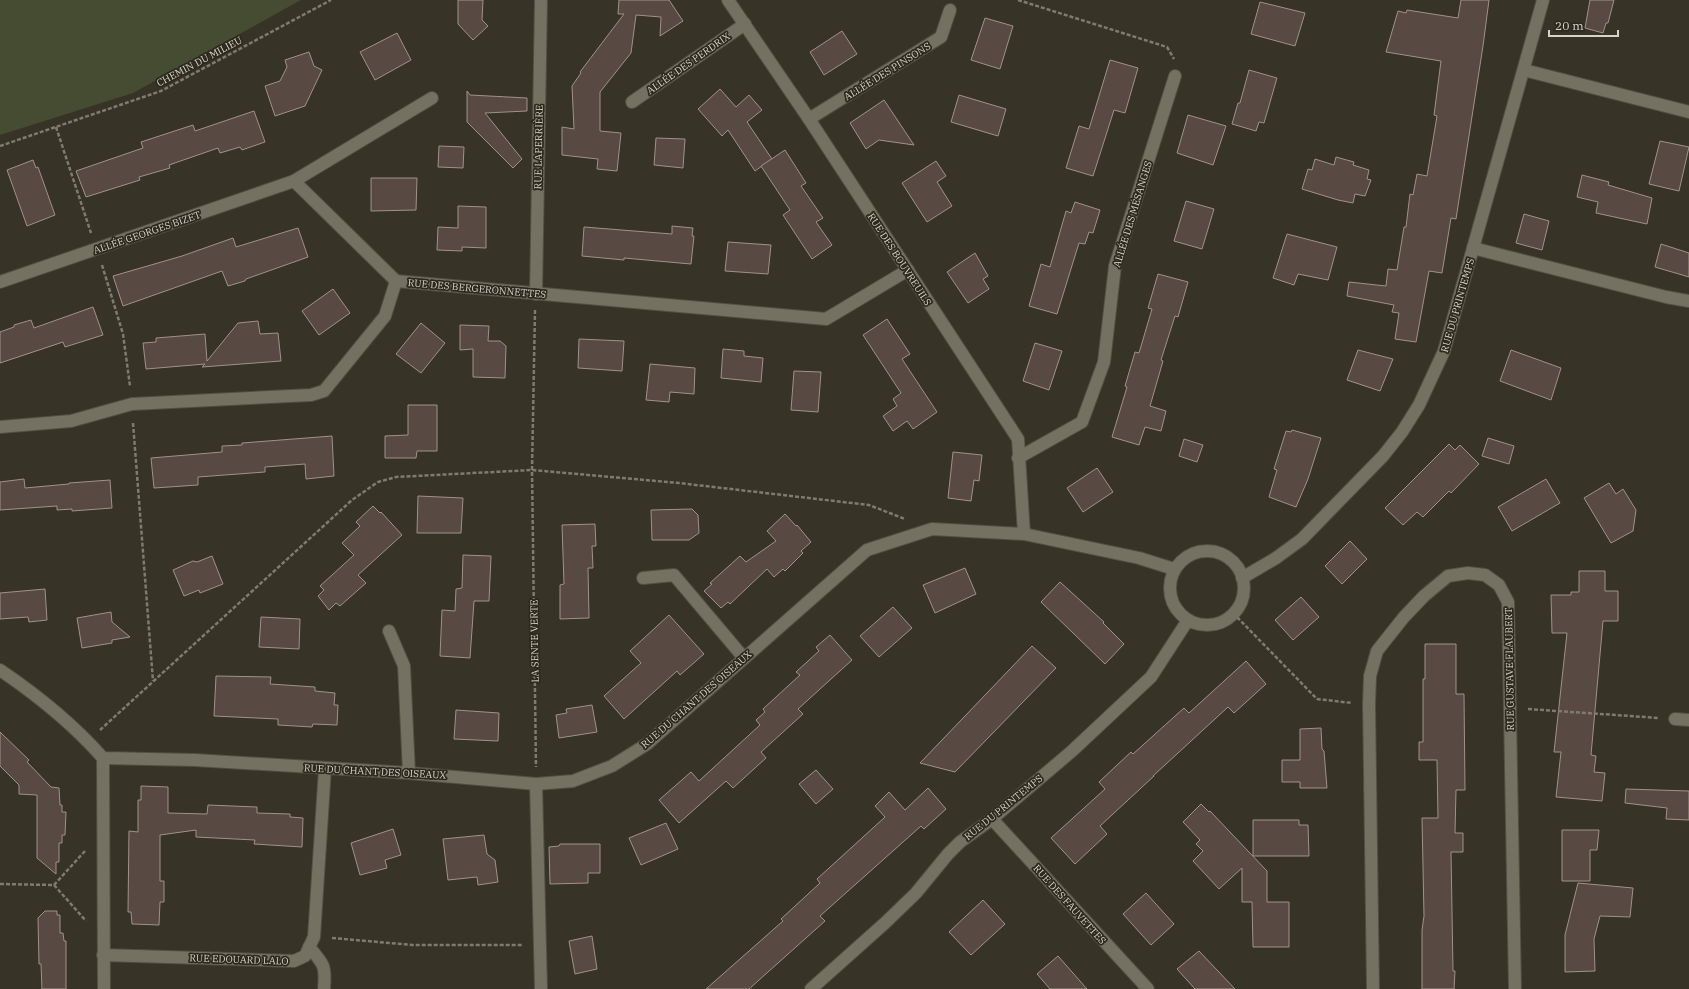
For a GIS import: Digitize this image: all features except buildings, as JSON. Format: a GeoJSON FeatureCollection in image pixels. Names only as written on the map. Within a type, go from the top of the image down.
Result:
{"type":"FeatureCollection","features":[{"type":"Feature","properties":{"kind":"street","name":"RUE LAPERRIÈRE"},"geometry":{"type":"LineString","coordinates":[[536,294],[541,0]]}},
{"type":"Feature","properties":{"kind":"street","name":"RUE DES BOUVREUILS"},"geometry":{"type":"LineString","coordinates":[[728,0],[809,119],[1018,439],[1024,534]]}},
{"type":"Feature","properties":{"kind":"street","name":"RUE DU PRINTEMPS"},"geometry":{"type":"LineString","coordinates":[[1242,578],[1276,558],[1302,539],[1378,462],[1402,432],[1419,405],[1444,351],[1543,0]]}},
{"type":"Feature","properties":{"kind":"street","name":"ALLÉE DES PINSONS"},"geometry":{"type":"LineString","coordinates":[[809,119],[941,37],[950,10]]}},
{"type":"Feature","properties":{"kind":"street","name":"ALLÉE DES PERDRIX"},"geometry":{"type":"LineString","coordinates":[[632,102],[745,24]]}},
{"type":"Feature","properties":{"kind":"street"},"geometry":{"type":"LineString","coordinates":[[1524,70],[1689,112]]}},
{"type":"Feature","properties":{"kind":"street","name":"ALLÉE DES MÉSANGES"},"geometry":{"type":"LineString","coordinates":[[1018,458],[1082,422],[1104,362],[1115,266],[1175,76]]}},
{"type":"Feature","properties":{"kind":"street","name":"ALLÉE GEORGES BIZET"},"geometry":{"type":"LineString","coordinates":[[0,282],[294,181],[432,98]]}},
{"type":"Feature","properties":{"kind":"street"},"geometry":{"type":"LineString","coordinates":[[294,181],[396,281]]}},
{"type":"Feature","properties":{"kind":"street"},"geometry":{"type":"LineString","coordinates":[[1473,248],[1666,297],[1689,301]]}},
{"type":"Feature","properties":{"kind":"street","name":"RUE DES BERGERONNETTES"},"geometry":{"type":"LineString","coordinates":[[0,427],[71,421],[132,404],[311,395],[324,391],[385,316],[396,281],[826,319],[908,270]]}},
{"type":"Feature","properties":{"kind":"street","name":"RUE DU CHANT DES OISEAUX"},"geometry":{"type":"LineString","coordinates":[[103,758],[195,760],[409,773],[536,784],[573,781],[612,766],[647,744],[867,550],[932,529],[1024,534],[1139,558],[1174,569]]}},
{"type":"Feature","properties":{"kind":"street"},"geometry":{"type":"LineString","coordinates":[[1211,551],[1229,557],[1236,565],[1242,578],[1244,592],[1239,606],[1233,613],[1216,624],[1202,624],[1188,620],[1177,610],[1170,597],[1170,582],[1174,569],[1184,558],[1197,552],[1211,551]]}},
{"type":"Feature","properties":{"kind":"street","name":"RUE GUSTAVE FLAUBERT"},"geometry":{"type":"LineString","coordinates":[[1373,989],[1369,704],[1370,676],[1377,651],[1404,617],[1434,587],[1448,576],[1468,573],[1485,575],[1499,585],[1508,602],[1515,989]]}},
{"type":"Feature","properties":{"kind":"street"},"geometry":{"type":"LineString","coordinates":[[643,578],[674,575],[744,658]]}},
{"type":"Feature","properties":{"kind":"street","name":"RUE DU PRINTEMPS"},"geometry":{"type":"LineString","coordinates":[[811,989],[886,923],[916,893],[948,854],[960,842],[992,819],[1072,750],[1151,677],[1188,620]]}},
{"type":"Feature","properties":{"kind":"street"},"geometry":{"type":"LineString","coordinates":[[389,631],[404,666],[409,773]]}},
{"type":"Feature","properties":{"kind":"street"},"geometry":{"type":"LineString","coordinates":[[0,670],[29,690],[88,741],[103,758],[102,832],[104,989]]}},
{"type":"Feature","properties":{"kind":"street"},"geometry":{"type":"LineString","coordinates":[[1675,719],[1689,720]]}},
{"type":"Feature","properties":{"kind":"street"},"geometry":{"type":"LineString","coordinates":[[324,989],[325,976],[322,962],[311,942],[325,768]]}},
{"type":"Feature","properties":{"kind":"street"},"geometry":{"type":"LineString","coordinates":[[536,784],[541,989]]}},
{"type":"Feature","properties":{"kind":"street","name":"RUE DES FAUVETTES"},"geometry":{"type":"LineString","coordinates":[[992,819],[1148,989]]}},
{"type":"Feature","properties":{"kind":"street","name":"RUE EDOUARD LALO"},"geometry":{"type":"LineString","coordinates":[[103,955],[294,961],[305,956],[311,942]]}},
{"type":"Feature","properties":{"kind":"path","name":"CHEMIN DU MILIEU"},"geometry":{"type":"LineString","coordinates":[[0,146],[161,91],[331,0]]}},
{"type":"Feature","properties":{"kind":"path"},"geometry":{"type":"LineString","coordinates":[[1018,0],[1167,46],[1174,57],[1175,76]]}},
{"type":"Feature","properties":{"kind":"path","name":"LA SENTE VERTE"},"geometry":{"type":"LineString","coordinates":[[536,294],[532,470],[536,784]]}},
{"type":"Feature","properties":{"kind":"path"},"geometry":{"type":"LineString","coordinates":[[88,741],[352,500],[378,482],[396,477],[532,470],[679,483],[869,505],[932,529]]}},
{"type":"Feature","properties":{"kind":"path"},"geometry":{"type":"LineString","coordinates":[[1233,613],[1317,699],[1369,704]]}},
{"type":"Feature","properties":{"kind":"path"},"geometry":{"type":"LineString","coordinates":[[1510,708],[1675,719]]}},
{"type":"Feature","properties":{"kind":"path"},"geometry":{"type":"LineString","coordinates":[[54,885],[102,832]]}},
{"type":"Feature","properties":{"kind":"path"},"geometry":{"type":"LineString","coordinates":[[0,884],[54,885],[103,940]]}},
{"type":"Feature","properties":{"kind":"path"},"geometry":{"type":"LineString","coordinates":[[311,942],[413,945],[540,945]]}},
{"type":"Feature","properties":{"kind":"green space"},"geometry":{"type":"Polygon","coordinates":[[[0,0],[301,0],[133,93],[0,135],[0,0]]]}}]}
